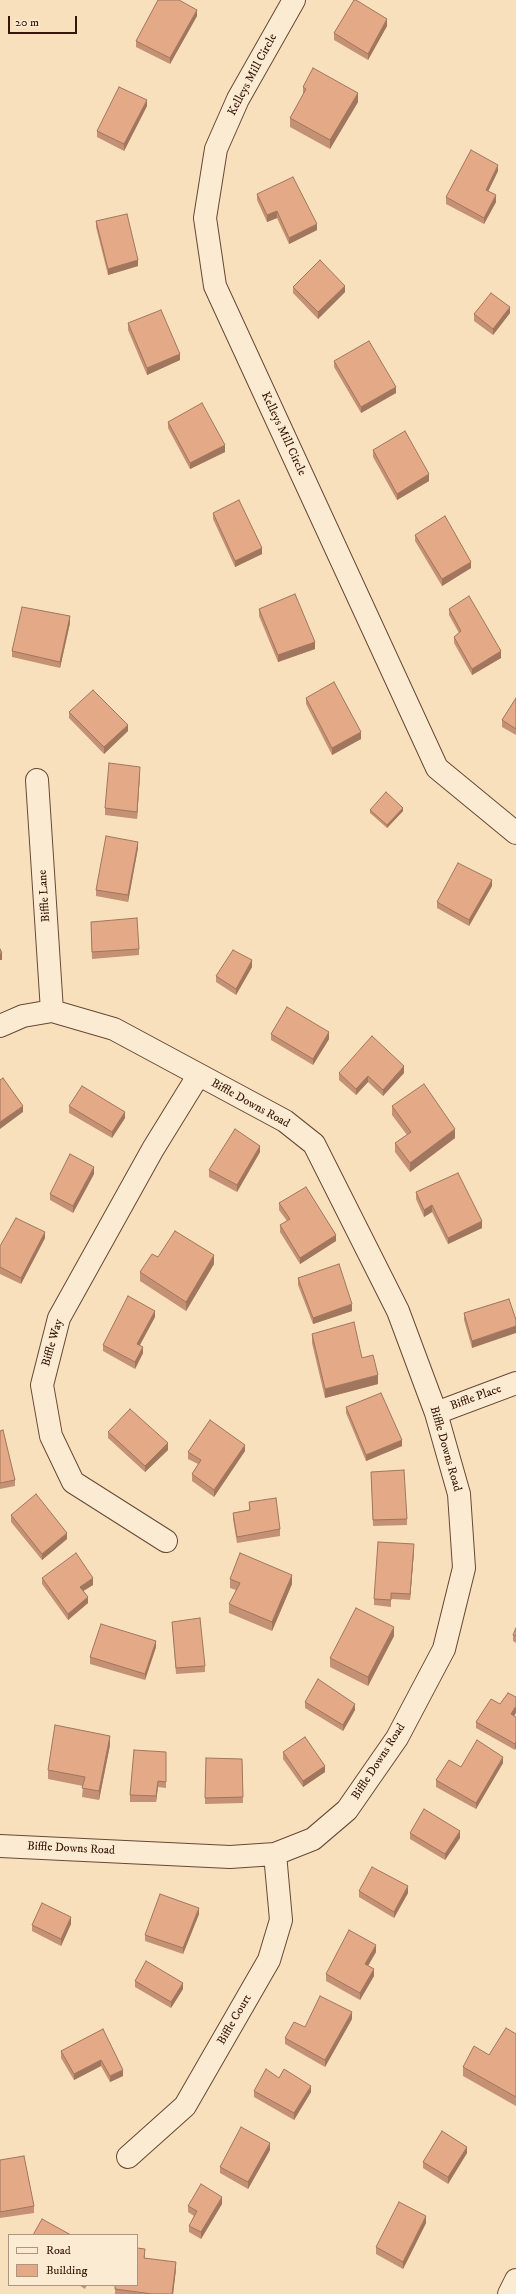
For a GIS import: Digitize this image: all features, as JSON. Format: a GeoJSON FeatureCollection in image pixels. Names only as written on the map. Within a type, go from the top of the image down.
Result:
{"type":"FeatureCollection","features":[{"type":"Feature","properties":{"kind":"street","name":"Kelleys Mill Circle"},"geometry":{"type":"LineString","coordinates":[[294,0],[238,99],[216,149],[205,218],[214,286],[437,768],[516,833]]}},
{"type":"Feature","properties":{"kind":"street","name":"Biffle Lane"},"geometry":{"type":"LineString","coordinates":[[37,780],[52,1011]]}},
{"type":"Feature","properties":{"kind":"street","name":"Biffle Downs Road"},"geometry":{"type":"LineString","coordinates":[[0,1026],[24,1016],[52,1011],[114,1029],[198,1076],[285,1121],[314,1144],[398,1311],[436,1412],[459,1494],[464,1568],[444,1649],[397,1738],[347,1810],[313,1839],[276,1854],[230,1857],[0,1846]]}},
{"type":"Feature","properties":{"kind":"street","name":"Biffle Way"},"geometry":{"type":"LineString","coordinates":[[166,1541],[73,1482],[51,1436],[42,1385],[59,1318],[153,1149],[198,1076]]}},
{"type":"Feature","properties":{"kind":"street","name":"Biffle Place"},"geometry":{"type":"LineString","coordinates":[[436,1412],[516,1383]]}},
{"type":"Feature","properties":{"kind":"street","name":"Biffle Court"},"geometry":{"type":"LineString","coordinates":[[128,2157],[185,2106],[269,1960],[281,1920],[276,1854]]}},
{"type":"Feature","properties":{"kind":"street"},"geometry":{"type":"LineString","coordinates":[[509,2294],[516,2280]]}},
{"type":"Feature","properties":{"kind":"building"},"geometry":{"type":"Polygon","coordinates":[[[158,0],[179,0],[197,10],[170,58],[136,41],[158,0]]]}},
{"type":"Feature","properties":{"kind":"building"},"geometry":{"type":"Polygon","coordinates":[[[354,0],[387,19],[368,54],[334,33],[354,0]]]}},
{"type":"Feature","properties":{"kind":"building"},"geometry":{"type":"Polygon","coordinates":[[[313,68],[358,93],[330,140],[290,118],[306,89],[303,87],[313,68]]]}},
{"type":"Feature","properties":{"kind":"building"},"geometry":{"type":"Polygon","coordinates":[[[119,87],[147,100],[124,144],[97,131],[119,87]]]}},
{"type":"Feature","properties":{"kind":"building"},"geometry":{"type":"Polygon","coordinates":[[[471,150],[498,165],[486,190],[496,195],[484,218],[446,197],[471,150]]]}},
{"type":"Feature","properties":{"kind":"building"},"geometry":{"type":"Polygon","coordinates":[[[293,177],[317,224],[289,238],[277,211],[267,215],[257,194],[293,177]]]}},
{"type":"Feature","properties":{"kind":"building"},"geometry":{"type":"Polygon","coordinates":[[[127,214],[138,260],[108,269],[96,221],[127,214]]]}},
{"type":"Feature","properties":{"kind":"building"},"geometry":{"type":"Polygon","coordinates":[[[320,260],[345,286],[318,312],[293,287],[320,260]]]}},
{"type":"Feature","properties":{"kind":"building"},"geometry":{"type":"Polygon","coordinates":[[[491,293],[510,307],[493,329],[474,314],[491,293]]]}},
{"type":"Feature","properties":{"kind":"building"},"geometry":{"type":"Polygon","coordinates":[[[161,310],[180,354],[147,368],[128,323],[161,310]]]}},
{"type":"Feature","properties":{"kind":"building"},"geometry":{"type":"Polygon","coordinates":[[[369,341],[396,387],[361,407],[334,361],[369,341]]]}},
{"type":"Feature","properties":{"kind":"building"},"geometry":{"type":"Polygon","coordinates":[[[202,403],[225,445],[190,463],[168,422],[202,403]]]}},
{"type":"Feature","properties":{"kind":"building"},"geometry":{"type":"Polygon","coordinates":[[[405,431],[429,474],[397,494],[373,450],[405,431]]]}},
{"type":"Feature","properties":{"kind":"building"},"geometry":{"type":"Polygon","coordinates":[[[239,500],[262,548],[235,561],[213,513],[239,500]]]}},
{"type":"Feature","properties":{"kind":"building"},"geometry":{"type":"Polygon","coordinates":[[[445,516],[471,562],[442,579],[415,535],[445,516]]]}},
{"type":"Feature","properties":{"kind":"building"},"geometry":{"type":"Polygon","coordinates":[[[295,594],[315,642],[278,655],[259,609],[295,594]]]}},
{"type":"Feature","properties":{"kind":"building"},"geometry":{"type":"Polygon","coordinates":[[[469,596],[501,651],[472,669],[454,637],[461,631],[449,609],[469,596]]]}},
{"type":"Feature","properties":{"kind":"building"},"geometry":{"type":"Polygon","coordinates":[[[22,607],[70,616],[60,662],[12,651],[22,607]]]}},
{"type":"Feature","properties":{"kind":"building"},"geometry":{"type":"Polygon","coordinates":[[[334,682],[361,732],[332,748],[306,698],[334,682]]]}},
{"type":"Feature","properties":{"kind":"building"},"geometry":{"type":"Polygon","coordinates":[[[93,690],[128,725],[104,747],[69,712],[93,690]]]}},
{"type":"Feature","properties":{"kind":"building"},"geometry":{"type":"Polygon","coordinates":[[[516,698],[516,729],[502,720],[516,698]]]}},
{"type":"Feature","properties":{"kind":"building"},"geometry":{"type":"Polygon","coordinates":[[[109,763],[140,767],[137,812],[105,808],[109,763]]]}},
{"type":"Feature","properties":{"kind":"building"},"geometry":{"type":"Polygon","coordinates":[[[386,792],[403,808],[387,825],[370,810],[386,792]]]}},
{"type":"Feature","properties":{"kind":"building"},"geometry":{"type":"Polygon","coordinates":[[[106,836],[138,842],[128,895],[96,890],[106,836]]]}},
{"type":"Feature","properties":{"kind":"building"},"geometry":{"type":"Polygon","coordinates":[[[458,863],[492,880],[469,920],[437,902],[458,863]]]}},
{"type":"Feature","properties":{"kind":"building"},"geometry":{"type":"Polygon","coordinates":[[[137,918],[139,949],[92,952],[91,922],[137,918]]]}},
{"type":"Feature","properties":{"kind":"building"},"geometry":{"type":"Polygon","coordinates":[[[233,950],[252,960],[236,989],[216,976],[233,950]]]}},
{"type":"Feature","properties":{"kind":"building"},"geometry":{"type":"Polygon","coordinates":[[[287,1007],[329,1032],[313,1059],[271,1034],[287,1007]]]}},
{"type":"Feature","properties":{"kind":"building"},"geometry":{"type":"Polygon","coordinates":[[[372,1036],[404,1066],[383,1090],[368,1076],[356,1089],[339,1073],[372,1036]]]}},
{"type":"Feature","properties":{"kind":"building"},"geometry":{"type":"Polygon","coordinates":[[[3,1078],[23,1106],[0,1122],[0,1080],[3,1078]]]}},
{"type":"Feature","properties":{"kind":"building"},"geometry":{"type":"Polygon","coordinates":[[[424,1084],[455,1129],[410,1163],[395,1143],[411,1132],[392,1106],[424,1084]]]}},
{"type":"Feature","properties":{"kind":"building"},"geometry":{"type":"Polygon","coordinates":[[[82,1086],[125,1112],[112,1132],[69,1106],[82,1086]]]}},
{"type":"Feature","properties":{"kind":"building"},"geometry":{"type":"Polygon","coordinates":[[[235,1129],[260,1146],[237,1185],[209,1170],[235,1129]]]}},
{"type":"Feature","properties":{"kind":"building"},"geometry":{"type":"Polygon","coordinates":[[[70,1154],[94,1167],[73,1206],[50,1194],[70,1154]]]}},
{"type":"Feature","properties":{"kind":"building"},"geometry":{"type":"Polygon","coordinates":[[[458,1173],[482,1221],[448,1238],[432,1205],[424,1210],[416,1192],[458,1173]]]}},
{"type":"Feature","properties":{"kind":"building"},"geometry":{"type":"Polygon","coordinates":[[[306,1187],[336,1235],[300,1258],[280,1225],[290,1219],[279,1203],[306,1187]]]}},
{"type":"Feature","properties":{"kind":"building"},"geometry":{"type":"Polygon","coordinates":[[[16,1218],[45,1232],[21,1278],[0,1267],[0,1246],[16,1218]]]}},
{"type":"Feature","properties":{"kind":"building"},"geometry":{"type":"Polygon","coordinates":[[[175,1231],[214,1255],[186,1302],[140,1272],[152,1254],[158,1257],[175,1231]]]}},
{"type":"Feature","properties":{"kind":"building"},"geometry":{"type":"Polygon","coordinates":[[[339,1264],[352,1304],[313,1318],[298,1278],[339,1264]]]}},
{"type":"Feature","properties":{"kind":"building"},"geometry":{"type":"Polygon","coordinates":[[[128,1296],[155,1311],[137,1344],[143,1347],[135,1362],[103,1345],[128,1296]]]}},
{"type":"Feature","properties":{"kind":"building"},"geometry":{"type":"Polygon","coordinates":[[[509,1299],[516,1320],[516,1326],[472,1341],[464,1313],[509,1299]]]}},
{"type":"Feature","properties":{"kind":"building"},"geometry":{"type":"Polygon","coordinates":[[[354,1322],[362,1358],[373,1355],[378,1375],[325,1389],[312,1334],[354,1322]]]}},
{"type":"Feature","properties":{"kind":"building"},"geometry":{"type":"Polygon","coordinates":[[[381,1393],[402,1440],[366,1455],[346,1407],[381,1393]]]}},
{"type":"Feature","properties":{"kind":"building"},"geometry":{"type":"Polygon","coordinates":[[[130,1409],[168,1443],[145,1466],[108,1432],[130,1409]]]}},
{"type":"Feature","properties":{"kind":"building"},"geometry":{"type":"Polygon","coordinates":[[[210,1420],[245,1445],[214,1490],[192,1474],[201,1460],[188,1452],[210,1420]]]}},
{"type":"Feature","properties":{"kind":"building"},"geometry":{"type":"Polygon","coordinates":[[[3,1430],[15,1480],[0,1483],[0,1431],[3,1430]]]}},
{"type":"Feature","properties":{"kind":"building"},"geometry":{"type":"Polygon","coordinates":[[[404,1470],[407,1519],[373,1520],[371,1472],[404,1470]]]}},
{"type":"Feature","properties":{"kind":"building"},"geometry":{"type":"Polygon","coordinates":[[[36,1494],[67,1533],[42,1554],[11,1515],[36,1494]]]}},
{"type":"Feature","properties":{"kind":"building"},"geometry":{"type":"Polygon","coordinates":[[[276,1498],[280,1529],[237,1537],[233,1513],[250,1510],[249,1502],[276,1498]]]}},
{"type":"Feature","properties":{"kind":"building"},"geometry":{"type":"Polygon","coordinates":[[[378,1542],[414,1544],[410,1594],[391,1593],[391,1600],[374,1599],[378,1542]]]}},
{"type":"Feature","properties":{"kind":"building"},"geometry":{"type":"Polygon","coordinates":[[[76,1553],[93,1578],[80,1587],[88,1597],[68,1614],[42,1578],[76,1553]]]}},
{"type":"Feature","properties":{"kind":"building"},"geometry":{"type":"Polygon","coordinates":[[[240,1553],[292,1575],[272,1622],[229,1604],[240,1583],[230,1579],[240,1553]]]}},
{"type":"Feature","properties":{"kind":"building"},"geometry":{"type":"Polygon","coordinates":[[[356,1608],[394,1627],[368,1677],[330,1658],[356,1608]]]}},
{"type":"Feature","properties":{"kind":"building"},"geometry":{"type":"Polygon","coordinates":[[[200,1618],[205,1666],[176,1668],[172,1622],[200,1618]]]}},
{"type":"Feature","properties":{"kind":"building"},"geometry":{"type":"Polygon","coordinates":[[[101,1624],[156,1641],[145,1674],[90,1657],[101,1624]]]}},
{"type":"Feature","properties":{"kind":"building"},"geometry":{"type":"Polygon","coordinates":[[[516,1628],[516,1636],[513,1635],[516,1628]]]}},
{"type":"Feature","properties":{"kind":"building"},"geometry":{"type":"Polygon","coordinates":[[[318,1679],[355,1704],[343,1725],[305,1702],[318,1679]]]}},
{"type":"Feature","properties":{"kind":"building"},"geometry":{"type":"Polygon","coordinates":[[[508,1693],[516,1697],[516,1706],[511,1714],[516,1717],[515,1744],[476,1722],[491,1699],[500,1704],[508,1693]]]}},
{"type":"Feature","properties":{"kind":"building"},"geometry":{"type":"Polygon","coordinates":[[[55,1725],[110,1736],[99,1791],[82,1788],[85,1777],[48,1770],[55,1725]]]}},
{"type":"Feature","properties":{"kind":"building"},"geometry":{"type":"Polygon","coordinates":[[[305,1737],[325,1766],[303,1781],[283,1752],[305,1737]]]}},
{"type":"Feature","properties":{"kind":"building"},"geometry":{"type":"Polygon","coordinates":[[[477,1740],[503,1757],[476,1803],[436,1780],[449,1760],[461,1767],[477,1740]]]}},
{"type":"Feature","properties":{"kind":"building"},"geometry":{"type":"Polygon","coordinates":[[[134,1750],[166,1752],[166,1782],[158,1781],[156,1796],[130,1795],[134,1750]]]}},
{"type":"Feature","properties":{"kind":"building"},"geometry":{"type":"Polygon","coordinates":[[[206,1758],[242,1759],[243,1797],[205,1798],[206,1758]]]}},
{"type":"Feature","properties":{"kind":"building"},"geometry":{"type":"Polygon","coordinates":[[[424,1809],[460,1831],[445,1854],[410,1833],[424,1809]]]}},
{"type":"Feature","properties":{"kind":"building"},"geometry":{"type":"Polygon","coordinates":[[[372,1867],[408,1886],[394,1912],[359,1891],[372,1867]]]}},
{"type":"Feature","properties":{"kind":"building"},"geometry":{"type":"Polygon","coordinates":[[[160,1894],[199,1908],[183,1948],[145,1935],[160,1894]]]}},
{"type":"Feature","properties":{"kind":"building"},"geometry":{"type":"Polygon","coordinates":[[[42,1903],[71,1917],[61,1939],[32,1925],[42,1903]]]}},
{"type":"Feature","properties":{"kind":"building"},"geometry":{"type":"Polygon","coordinates":[[[349,1930],[376,1945],[365,1964],[374,1969],[360,1993],[326,1974],[349,1930]]]}},
{"type":"Feature","properties":{"kind":"building"},"geometry":{"type":"Polygon","coordinates":[[[146,1961],[183,1983],[171,2002],[135,1981],[146,1961]]]}},
{"type":"Feature","properties":{"kind":"building"},"geometry":{"type":"Polygon","coordinates":[[[320,1996],[352,2012],[325,2060],[285,2038],[294,2022],[305,2027],[320,1996]]]}},
{"type":"Feature","properties":{"kind":"building"},"geometry":{"type":"Polygon","coordinates":[[[506,2028],[516,2034],[516,2097],[463,2067],[474,2046],[489,2055],[506,2028]]]}},
{"type":"Feature","properties":{"kind":"building"},"geometry":{"type":"Polygon","coordinates":[[[103,2029],[123,2070],[110,2076],[101,2060],[74,2074],[61,2051],[103,2029]]]}},
{"type":"Feature","properties":{"kind":"building"},"geometry":{"type":"Polygon","coordinates":[[[266,2069],[279,2078],[284,2069],[311,2086],[294,2113],[254,2091],[266,2069]]]}},
{"type":"Feature","properties":{"kind":"building"},"geometry":{"type":"Polygon","coordinates":[[[241,2127],[270,2143],[248,2182],[220,2167],[241,2127]]]}},
{"type":"Feature","properties":{"kind":"building"},"geometry":{"type":"Polygon","coordinates":[[[442,2131],[467,2147],[448,2177],[423,2162],[442,2131]]]}},
{"type":"Feature","properties":{"kind":"building"},"geometry":{"type":"Polygon","coordinates":[[[24,2156],[34,2206],[0,2212],[0,2160],[24,2156]]]}},
{"type":"Feature","properties":{"kind":"building"},"geometry":{"type":"Polygon","coordinates":[[[201,2184],[222,2197],[201,2232],[189,2226],[197,2211],[188,2206],[201,2184]]]}},
{"type":"Feature","properties":{"kind":"building"},"geometry":{"type":"Polygon","coordinates":[[[399,2202],[426,2216],[403,2262],[376,2247],[399,2202]]]}},
{"type":"Feature","properties":{"kind":"building"},"geometry":{"type":"Polygon","coordinates":[[[42,2219],[69,2234],[34,2234],[42,2219]]]}},
{"type":"Feature","properties":{"kind":"building"},"geometry":{"type":"Polygon","coordinates":[[[138,2248],[145,2249],[144,2258],[176,2262],[172,2294],[152,2294],[115,2289],[115,2286],[138,2286],[138,2248]]]}}]}
